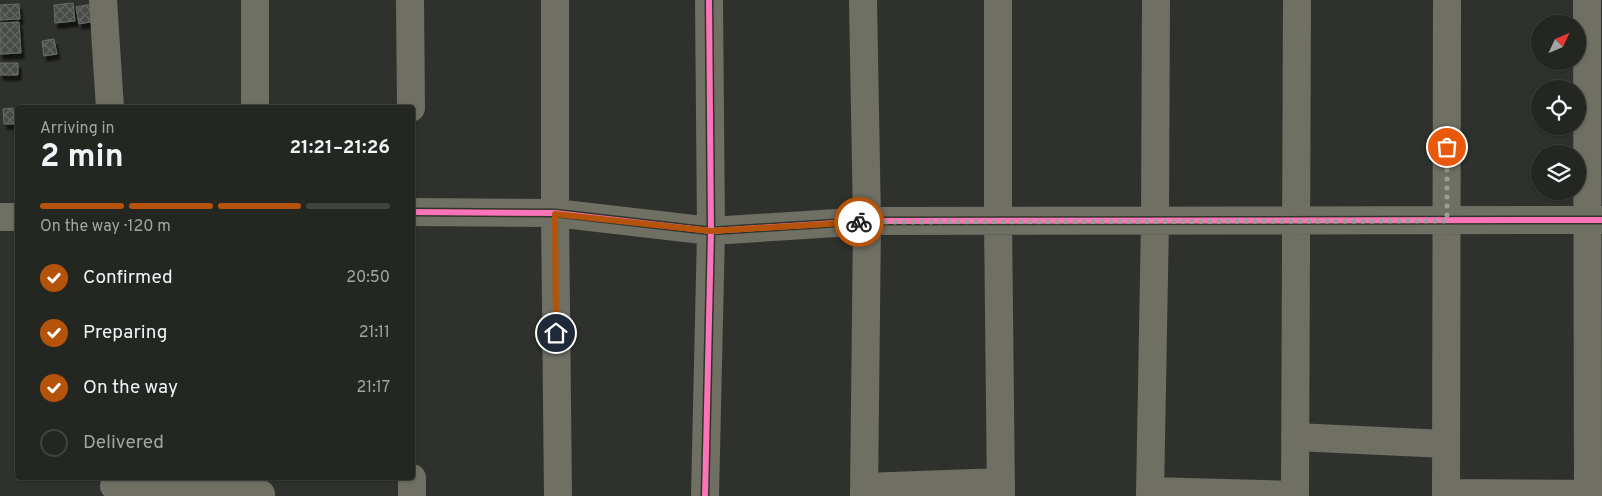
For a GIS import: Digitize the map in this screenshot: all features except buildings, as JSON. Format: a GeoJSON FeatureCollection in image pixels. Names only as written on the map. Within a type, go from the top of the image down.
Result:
{"type":"FeatureCollection","features":[{"type":"Feature","properties":{"kind":"street"},"geometry":{"type":"LineString","coordinates":[[103,0],[110,105]]}},
{"type":"Feature","properties":{"kind":"street"},"geometry":{"type":"LineString","coordinates":[[254,105],[255,0]]}},
{"type":"Feature","properties":{"kind":"street"},"geometry":{"type":"LineString","coordinates":[[410,0],[411,105]]}},
{"type":"Feature","properties":{"kind":"street"},"geometry":{"type":"LineString","coordinates":[[555,0],[555,214],[564,495]]}},
{"type":"Feature","properties":{"kind":"street"},"geometry":{"type":"LineString","coordinates":[[705,496],[711,231],[709,0]]}},
{"type":"Feature","properties":{"kind":"street"},"geometry":{"type":"LineString","coordinates":[[863,0],[867,221],[864,492],[1001,489],[998,0]]}},
{"type":"Feature","properties":{"kind":"street"},"geometry":{"type":"LineString","coordinates":[[1156,0],[1155,221],[1150,493],[1294,495],[1297,0]]}},
{"type":"Feature","properties":{"kind":"street"},"geometry":{"type":"LineString","coordinates":[[1447,0],[1446,495],[1593,494],[1595,363],[1594,62],[1587,0]]}},
{"type":"Feature","properties":{"kind":"street"},"geometry":{"type":"LineString","coordinates":[[415,212],[555,214],[711,231],[867,221],[1595,221]]}},
{"type":"Feature","properties":{"kind":"street"},"geometry":{"type":"LineString","coordinates":[[0,217],[15,217]]}},
{"type":"Feature","properties":{"kind":"street"},"geometry":{"type":"LineString","coordinates":[[1295,437],[1446,444]]}},
{"type":"Feature","properties":{"kind":"street"},"geometry":{"type":"LineString","coordinates":[[412,480],[412,496]]}},
{"type":"Feature","properties":{"kind":"street"},"geometry":{"type":"LineString","coordinates":[[114,487],[261,489]]}},
{"type":"Feature","properties":{"kind":"cycle path"},"geometry":{"type":"LineString","coordinates":[[705,496],[711,231],[709,0]]}},
{"type":"Feature","properties":{"kind":"cycle path"},"geometry":{"type":"LineString","coordinates":[[415,212],[555,213],[711,231],[867,221],[1602,220]]}},
{"type":"Feature","properties":{"kind":"way so far"},"geometry":{"type":"LineString","coordinates":[[859,222],[1447,221],[1447,147]]}},
{"type":"Feature","properties":{"kind":"route"},"geometry":{"type":"LineString","coordinates":[[556,333],[555,214],[711,231],[859,222]]}}]}
